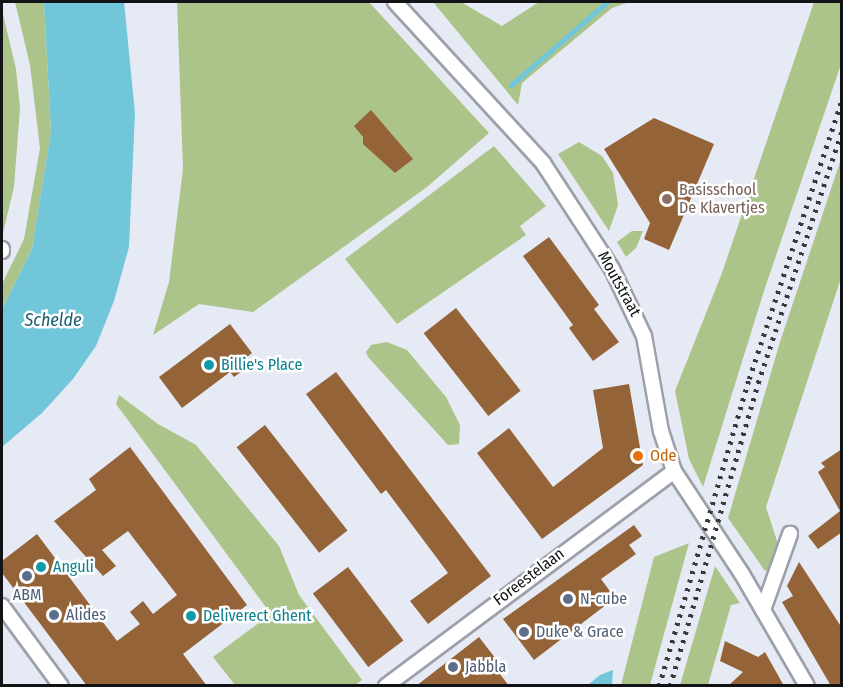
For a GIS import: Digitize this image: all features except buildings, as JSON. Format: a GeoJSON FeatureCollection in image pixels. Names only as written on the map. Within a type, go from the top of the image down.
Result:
{"type":"FeatureCollection","features":[{"type":"Feature","properties":{"kind":"street","name":"Moutstraat"},"geometry":{"type":"LineString","coordinates":[[395,2],[543,164],[618,279],[644,336],[661,431],[674,471],[763,610],[807,686]]}},
{"type":"Feature","properties":{"kind":"street","name":"Foreestelaan"},"geometry":{"type":"LineString","coordinates":[[386,686],[674,471]]}},
{"type":"Feature","properties":{"kind":"street"},"geometry":{"type":"LineString","coordinates":[[763,610],[790,534]]}},
{"type":"Feature","properties":{"kind":"street"},"geometry":{"type":"LineString","coordinates":[[2,606],[62,686]]}},
{"type":"Feature","properties":{"kind":"green space"},"geometry":{"type":"Polygon","coordinates":[[[15,2],[44,2],[51,132],[32,249],[2,309],[2,284],[24,239],[40,148],[30,65],[15,2]]]}},
{"type":"Feature","properties":{"kind":"green space"},"geometry":{"type":"Polygon","coordinates":[[[177,2],[369,2],[489,133],[427,187],[253,312],[199,304],[153,335],[169,282],[183,169],[177,2]]]}},
{"type":"Feature","properties":{"kind":"green space"},"geometry":{"type":"Polygon","coordinates":[[[433,2],[461,2],[502,26],[539,2],[629,2],[612,8],[522,83],[518,105],[433,2]]]}},
{"type":"Feature","properties":{"kind":"green space"},"geometry":{"type":"Polygon","coordinates":[[[814,2],[841,2],[841,64],[764,291],[703,487],[689,459],[675,391],[722,273],[814,2]]]}},
{"type":"Feature","properties":{"kind":"green space"},"geometry":{"type":"Polygon","coordinates":[[[2,10],[16,69],[20,108],[14,187],[2,237],[2,10]]]}},
{"type":"Feature","properties":{"kind":"green space"},"geometry":{"type":"Polygon","coordinates":[[[579,142],[602,156],[613,173],[618,205],[609,231],[558,154],[579,142]]]}},
{"type":"Feature","properties":{"kind":"green space"},"geometry":{"type":"Polygon","coordinates":[[[494,146],[546,206],[520,226],[526,235],[397,324],[345,259],[494,146]]]}},
{"type":"Feature","properties":{"kind":"green space"},"geometry":{"type":"Polygon","coordinates":[[[841,159],[841,278],[766,507],[778,544],[770,568],[765,571],[728,518],[780,342],[841,159]]]}},
{"type":"Feature","properties":{"kind":"green space"},"geometry":{"type":"Polygon","coordinates":[[[632,231],[643,231],[636,248],[626,257],[617,242],[632,231]]]}},
{"type":"Feature","properties":{"kind":"green space"},"geometry":{"type":"Polygon","coordinates":[[[387,342],[407,350],[446,397],[460,425],[459,444],[448,445],[368,357],[366,352],[371,345],[387,342]]]}},
{"type":"Feature","properties":{"kind":"green space"},"geometry":{"type":"Polygon","coordinates":[[[119,395],[158,424],[196,445],[279,546],[299,595],[362,680],[354,686],[235,685],[213,657],[271,614],[116,404],[119,395]]]}},
{"type":"Feature","properties":{"kind":"green space"},"geometry":{"type":"Polygon","coordinates":[[[689,543],[650,685],[621,685],[654,557],[689,543]]]}},
{"type":"Feature","properties":{"kind":"green space"},"geometry":{"type":"Polygon","coordinates":[[[715,566],[740,603],[731,605],[708,685],[680,685],[715,566]]]}},
{"type":"Feature","properties":{"kind":"water","name":"Schelde"},"geometry":{"type":"Polygon","coordinates":[[[44,2],[124,2],[135,113],[129,247],[114,301],[96,346],[73,379],[42,413],[2,447],[2,309],[32,249],[51,132],[44,2]]]}},
{"type":"Feature","properties":{"kind":"water"},"geometry":{"type":"Polygon","coordinates":[[[613,670],[612,685],[588,685],[600,675],[613,670]]]}},
{"type":"Feature","properties":{"kind":"waterway"},"geometry":{"type":"LineString","coordinates":[[511,85],[607,2]]}},
{"type":"Feature","properties":{"kind":"railway"},"geometry":{"type":"LineString","coordinates":[[659,686],[749,379],[842,100]]}},
{"type":"Feature","properties":{"kind":"railway"},"geometry":{"type":"LineString","coordinates":[[670,686],[758,383],[842,130]]}},
{"type":"Feature","properties":{"kind":"place","name":"Basisschool De Klavertjes"},"geometry":{"type":"Point","coordinates":[667,199]}},
{"type":"Feature","properties":{"kind":"place","name":"Billie's Place"},"geometry":{"type":"Point","coordinates":[209,365]}},
{"type":"Feature","properties":{"kind":"place","name":"Ode"},"geometry":{"type":"Point","coordinates":[638,456]}},
{"type":"Feature","properties":{"kind":"place","name":"Anguli"},"geometry":{"type":"Point","coordinates":[41,567]}},
{"type":"Feature","properties":{"kind":"place","name":"ABM"},"geometry":{"type":"Point","coordinates":[27,576]}},
{"type":"Feature","properties":{"kind":"place","name":"N-cube"},"geometry":{"type":"Point","coordinates":[568,599]}},
{"type":"Feature","properties":{"kind":"place","name":"Alides"},"geometry":{"type":"Point","coordinates":[54,615]}},
{"type":"Feature","properties":{"kind":"place","name":"Deliverect Ghent"},"geometry":{"type":"Point","coordinates":[191,616]}},
{"type":"Feature","properties":{"kind":"place","name":"Duke & Grace"},"geometry":{"type":"Point","coordinates":[524,632]}},
{"type":"Feature","properties":{"kind":"place","name":"Jabbla"},"geometry":{"type":"Point","coordinates":[453,667]}}]}
